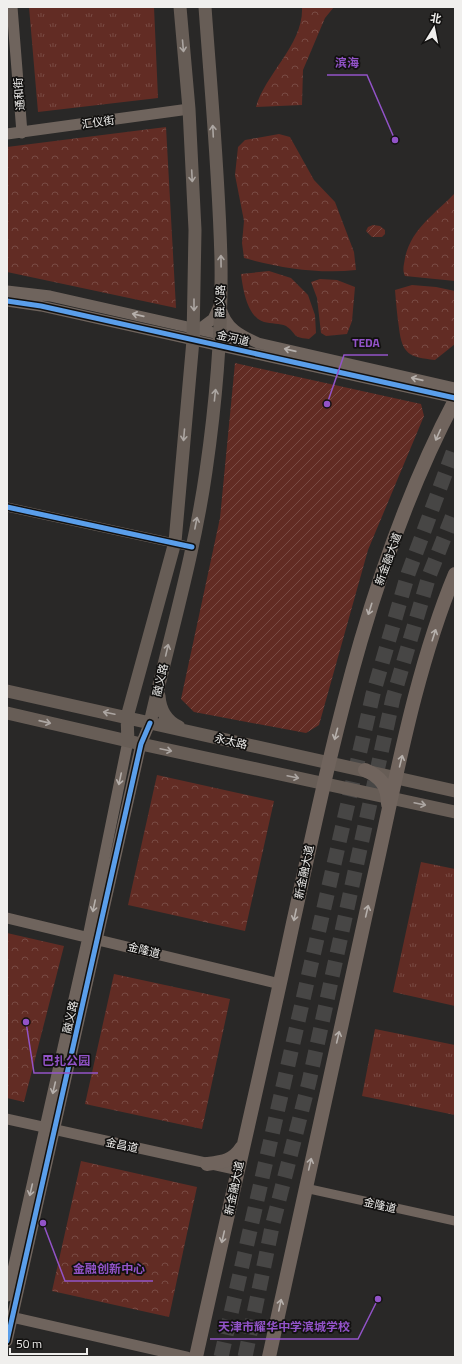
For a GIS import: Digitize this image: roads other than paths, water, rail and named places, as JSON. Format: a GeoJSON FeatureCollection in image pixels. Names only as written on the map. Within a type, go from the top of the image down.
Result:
{"type":"FeatureCollection","features":[{"type":"Feature","properties":{"kind":"main road","name":"融义路"},"geometry":{"type":"LineString","coordinates":[[128,741],[127,717],[175,542],[195,332],[195,230],[189,109],[180,7]]}},
{"type":"Feature","properties":{"kind":"main road","name":"融义路"},"geometry":{"type":"LineString","coordinates":[[150,723],[192,547],[206,472],[219,340],[220,240],[205,7]]}},
{"type":"Feature","properties":{"kind":"main road","name":"新金融大道"},"geometry":{"type":"LineString","coordinates":[[196,1357],[280,984],[328,762],[363,630],[387,558],[412,494],[455,399]]}},
{"type":"Feature","properties":{"kind":"main road"},"geometry":{"type":"LineString","coordinates":[[269,1357],[389,812],[390,798],[424,667],[455,574]]}},
{"type":"Feature","properties":{"kind":"main road"},"geometry":{"type":"LineString","coordinates":[[158,688],[159,703],[167,719],[172,724],[188,731]]}},
{"type":"Feature","properties":{"kind":"main road","name":"永太路"},"geometry":{"type":"LineString","coordinates":[[7,691],[455,791]]}},
{"type":"Feature","properties":{"kind":"main road","name":"永太路"},"geometry":{"type":"LineString","coordinates":[[7,713],[141,744],[455,812]]}},
{"type":"Feature","properties":{"kind":"main road"},"geometry":{"type":"LineString","coordinates":[[364,770],[379,777],[383,782],[390,798]]}},
{"type":"Feature","properties":{"kind":"main road"},"geometry":{"type":"LineString","coordinates":[[207,1164],[230,1160],[237,1155],[243,1145]]}},
{"type":"Feature","properties":{"kind":"street","name":"通和街"},"geometry":{"type":"LineString","coordinates":[[12,7],[22,133]]}},
{"type":"Feature","properties":{"kind":"street","name":"汇仪街"},"geometry":{"type":"LineString","coordinates":[[7,134],[189,109]]}},
{"type":"Feature","properties":{"kind":"street","name":"金河道"},"geometry":{"type":"LineString","coordinates":[[7,291],[50,296],[455,399]]}},
{"type":"Feature","properties":{"kind":"street"},"geometry":{"type":"LineString","coordinates":[[7,301],[41,306],[167,334],[180,335],[195,332],[215,316],[220,300]]}},
{"type":"Feature","properties":{"kind":"street"},"geometry":{"type":"LineString","coordinates":[[220,300],[223,315],[229,326],[235,332],[258,343],[455,388]]}},
{"type":"Feature","properties":{"kind":"street","name":"金河道"},"geometry":{"type":"LineString","coordinates":[[219,340],[258,343]]}},
{"type":"Feature","properties":{"kind":"street"},"geometry":{"type":"LineString","coordinates":[[7,507],[175,542],[192,547]]}},
{"type":"Feature","properties":{"kind":"street","name":"融义路"},"geometry":{"type":"LineString","coordinates":[[7,1341],[11,1299],[48,1132],[93,938],[141,744],[150,723]]}},
{"type":"Feature","properties":{"kind":"street","name":"融义路"},"geometry":{"type":"LineString","coordinates":[[93,938],[128,741]]}},
{"type":"Feature","properties":{"kind":"street","name":"金隆道"},"geometry":{"type":"LineString","coordinates":[[7,918],[280,984]]}},
{"type":"Feature","properties":{"kind":"street"},"geometry":{"type":"LineString","coordinates":[[7,1119],[32,1125],[48,1132]]}},
{"type":"Feature","properties":{"kind":"street","name":"金昌道"},"geometry":{"type":"LineString","coordinates":[[7,1124],[237,1172]]}},
{"type":"Feature","properties":{"kind":"street","name":"金昌道"},"geometry":{"type":"LineString","coordinates":[[48,1132],[72,1134],[237,1172]]}},
{"type":"Feature","properties":{"kind":"street","name":"金隆道"},"geometry":{"type":"LineString","coordinates":[[305,1188],[455,1221]]}},
{"type":"Feature","properties":{"kind":"street"},"geometry":{"type":"LineString","coordinates":[[9,1319],[162,1357]]}},
{"type":"Feature","properties":{"kind":"street"},"geometry":{"type":"LineString","coordinates":[[9,1319],[187,1357]]}},
{"type":"Feature","properties":{"kind":"tunnel"},"geometry":{"type":"LineString","coordinates":[[221,1357],[373,694],[408,574],[455,447]]}},
{"type":"Feature","properties":{"kind":"tunnel"},"geometry":{"type":"LineString","coordinates":[[245,1357],[272,1227],[309,1082],[393,698],[429,576],[455,510]]}},
{"type":"Feature","properties":{"kind":"place","name":"滨海"},"geometry":{"type":"Point","coordinates":[395,140]}},
{"type":"Feature","properties":{"kind":"place","name":"TEDA"},"geometry":{"type":"Point","coordinates":[327,404]}},
{"type":"Feature","properties":{"kind":"place","name":"巴扎公园"},"geometry":{"type":"Point","coordinates":[26,1022]}},
{"type":"Feature","properties":{"kind":"place","name":"金融创新中心"},"geometry":{"type":"Point","coordinates":[43,1223]}},
{"type":"Feature","properties":{"kind":"place","name":"天津市耀华中学滨城学校"},"geometry":{"type":"Point","coordinates":[378,1299]}}]}
